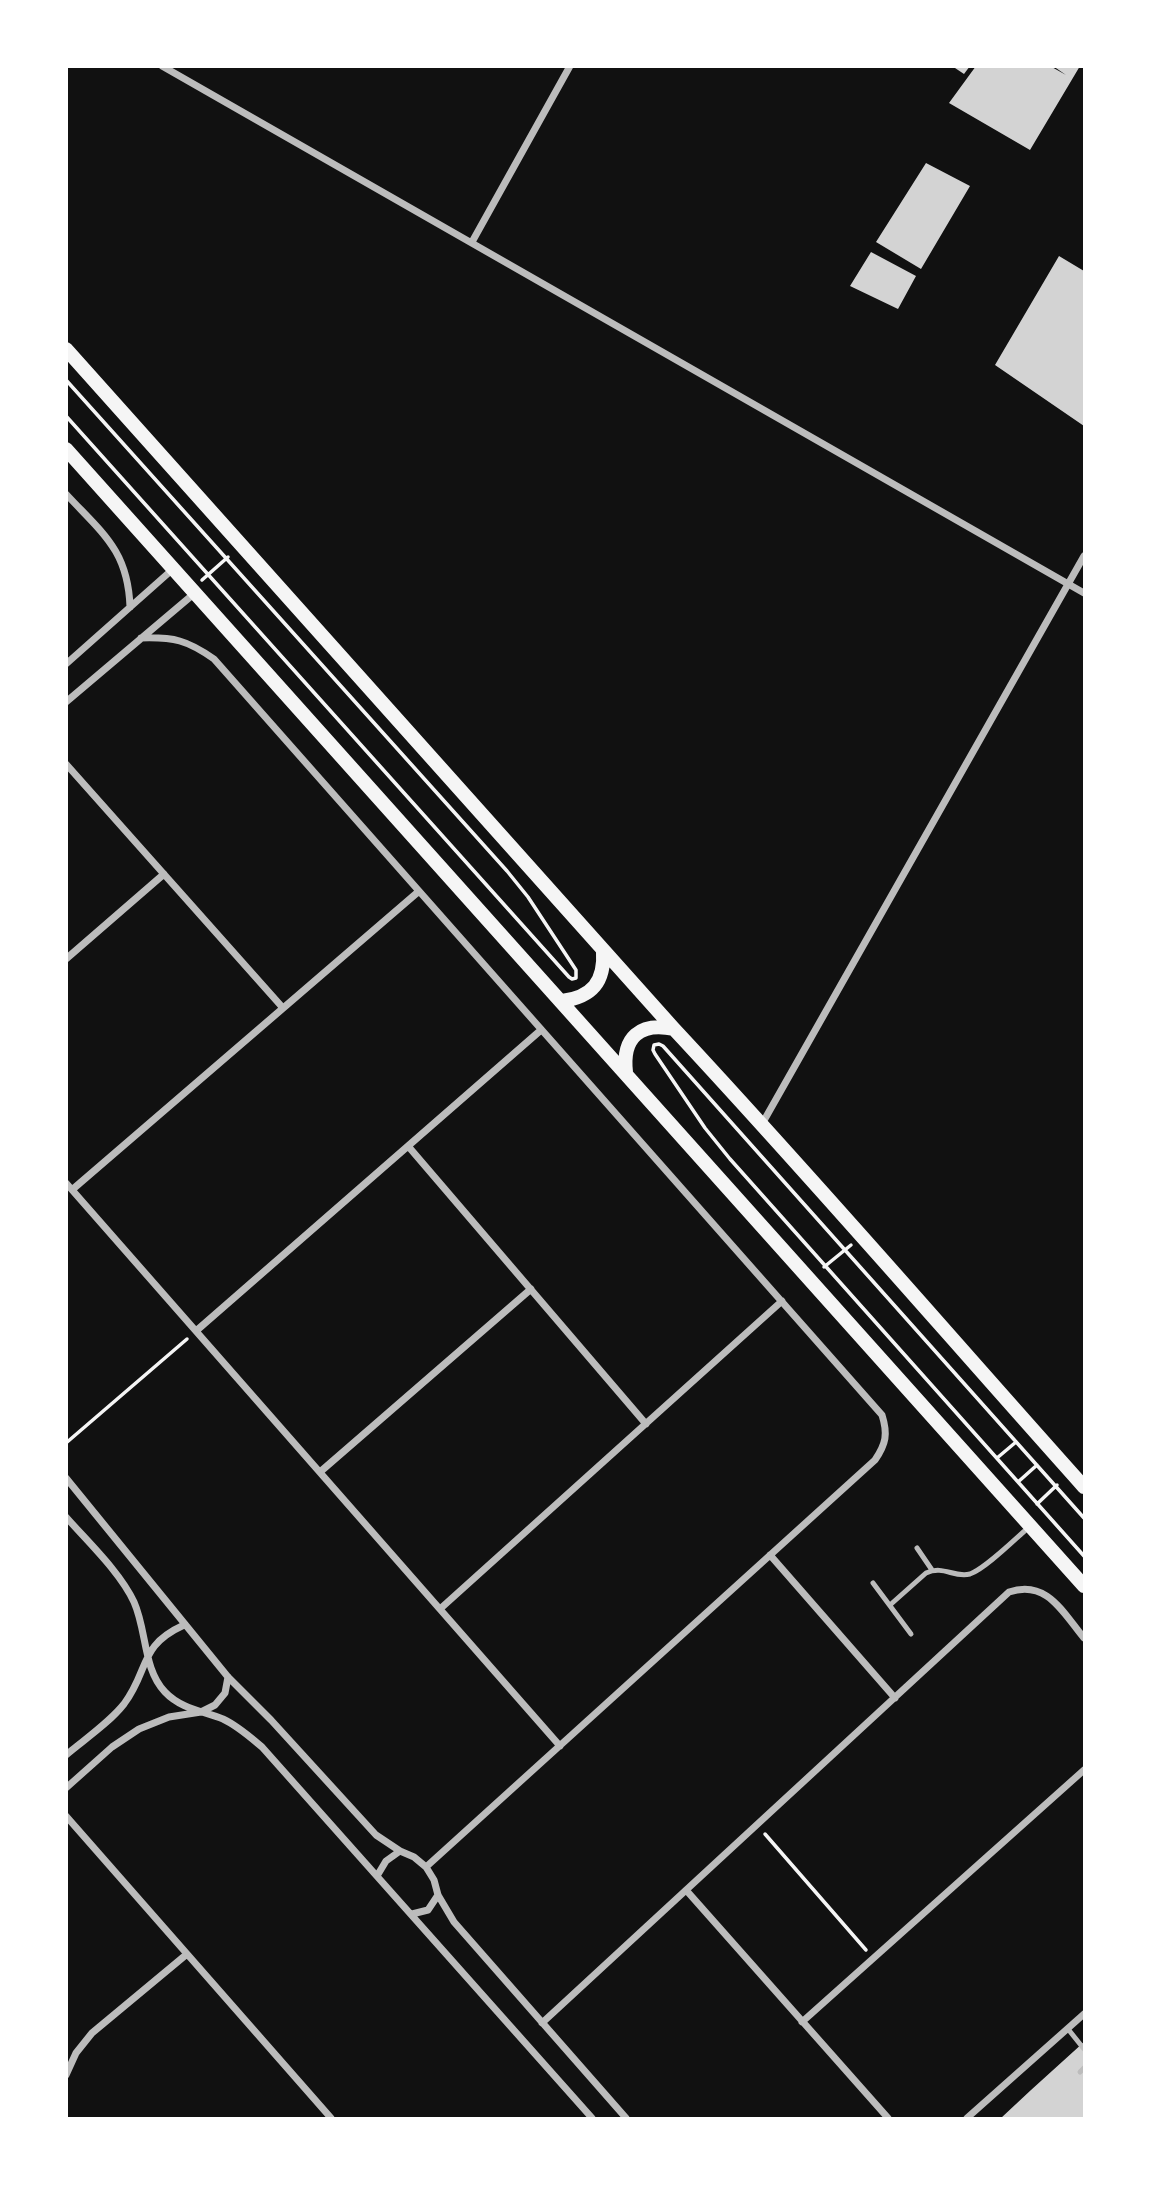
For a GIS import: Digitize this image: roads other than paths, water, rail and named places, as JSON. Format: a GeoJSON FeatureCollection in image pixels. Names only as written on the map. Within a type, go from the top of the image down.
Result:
{"type":"FeatureCollection","features":[{"type":"Feature","properties":{"kind":"main road"},"geometry":{"type":"LineString","coordinates":[[66,349],[603,951],[762,1124],[1084,1488]]}},
{"type":"Feature","properties":{"kind":"main road"},"geometry":{"type":"LineString","coordinates":[[66,449],[1084,1586]]}},
{"type":"Feature","properties":{"kind":"main road"},"geometry":{"type":"LineString","coordinates":[[562,1001],[577,999],[599,980],[604,966],[603,951]]}},
{"type":"Feature","properties":{"kind":"main road"},"geometry":{"type":"LineString","coordinates":[[626,1072],[624,1056],[630,1040],[642,1030],[658,1026],[674,1029]]}},
{"type":"Feature","properties":{"kind":"street"},"geometry":{"type":"LineString","coordinates":[[162,66],[1084,593]]}},
{"type":"Feature","properties":{"kind":"street"},"geometry":{"type":"LineString","coordinates":[[472,242],[570,66]]}},
{"type":"Feature","properties":{"kind":"street"},"geometry":{"type":"LineString","coordinates":[[66,494],[111,542],[123,562],[130,584],[130,607]]}},
{"type":"Feature","properties":{"kind":"street"},"geometry":{"type":"LineString","coordinates":[[762,1124],[1084,556]]}},
{"type":"Feature","properties":{"kind":"street"},"geometry":{"type":"LineString","coordinates":[[66,664],[174,567]]}},
{"type":"Feature","properties":{"kind":"street"},"geometry":{"type":"LineString","coordinates":[[66,702],[194,590]]}},
{"type":"Feature","properties":{"kind":"street"},"geometry":{"type":"LineString","coordinates":[[141,638],[167,637],[192,644],[214,659],[883,1415],[887,1431],[884,1447],[875,1460],[426,1867]]}},
{"type":"Feature","properties":{"kind":"street"},"geometry":{"type":"LineString","coordinates":[[66,764],[283,1008]]}},
{"type":"Feature","properties":{"kind":"street"},"geometry":{"type":"LineString","coordinates":[[66,959],[164,874]]}},
{"type":"Feature","properties":{"kind":"street"},"geometry":{"type":"LineString","coordinates":[[73,1189],[418,892]]}},
{"type":"Feature","properties":{"kind":"street"},"geometry":{"type":"LineString","coordinates":[[196,1331],[541,1030]]}},
{"type":"Feature","properties":{"kind":"street"},"geometry":{"type":"LineString","coordinates":[[408,1146],[646,1424]]}},
{"type":"Feature","properties":{"kind":"street"},"geometry":{"type":"LineString","coordinates":[[66,1182],[560,1746]]}},
{"type":"Feature","properties":{"kind":"street"},"geometry":{"type":"LineString","coordinates":[[320,1472],[531,1289]]}},
{"type":"Feature","properties":{"kind":"street"},"geometry":{"type":"LineString","coordinates":[[440,1609],[782,1301]]}},
{"type":"Feature","properties":{"kind":"street"},"geometry":{"type":"LineString","coordinates":[[66,1478],[228,1677],[376,1835],[426,1867],[435,1880],[438,1895],[454,1922],[626,2119]]}},
{"type":"Feature","properties":{"kind":"street"},"geometry":{"type":"LineString","coordinates":[[66,1517],[133,1599],[143,1626],[153,1675],[165,1692],[181,1705],[234,1726],[262,1748],[592,2119]]}},
{"type":"Feature","properties":{"kind":"street"},"geometry":{"type":"LineString","coordinates":[[770,1555],[895,1698]]}},
{"type":"Feature","properties":{"kind":"street"},"geometry":{"type":"LineString","coordinates":[[542,2023],[1009,1592],[1021,1588],[1035,1589],[1046,1594],[1084,1637]]}},
{"type":"Feature","properties":{"kind":"street"},"geometry":{"type":"LineString","coordinates":[[66,1755],[122,1707],[138,1683],[147,1655],[169,1632],[184,1625]]}},
{"type":"Feature","properties":{"kind":"street"},"geometry":{"type":"LineString","coordinates":[[66,1788],[112,1747],[139,1729],[169,1717],[201,1712],[215,1705],[225,1693],[228,1677]]}},
{"type":"Feature","properties":{"kind":"street"},"geometry":{"type":"LineString","coordinates":[[802,2022],[1084,1770]]}},
{"type":"Feature","properties":{"kind":"street"},"geometry":{"type":"LineString","coordinates":[[66,1816],[331,2119]]}},
{"type":"Feature","properties":{"kind":"street"},"geometry":{"type":"LineString","coordinates":[[377,1876],[386,1861],[400,1851]]}},
{"type":"Feature","properties":{"kind":"street"},"geometry":{"type":"LineString","coordinates":[[686,1890],[887,2119]]}},
{"type":"Feature","properties":{"kind":"street"},"geometry":{"type":"LineString","coordinates":[[412,1914],[428,1910],[438,1895]]}},
{"type":"Feature","properties":{"kind":"street"},"geometry":{"type":"LineString","coordinates":[[66,2075],[76,2053],[92,2033],[187,1954]]}},
{"type":"Feature","properties":{"kind":"street"},"geometry":{"type":"LineString","coordinates":[[967,2119],[1084,2014]]}},
{"type":"Feature","properties":{"kind":"lane"},"geometry":{"type":"LineString","coordinates":[[890,1605],[932,1570],[970,1574],[1031,1526]]}},
{"type":"Feature","properties":{"kind":"lane"},"geometry":{"type":"LineString","coordinates":[[917,1548],[932,1570]]}},
{"type":"Feature","properties":{"kind":"lane"},"geometry":{"type":"LineString","coordinates":[[873,1583],[911,1634]]}},
{"type":"Feature","properties":{"kind":"lane"},"geometry":{"type":"LineString","coordinates":[[1068,2029],[1084,2049]]}}]}
